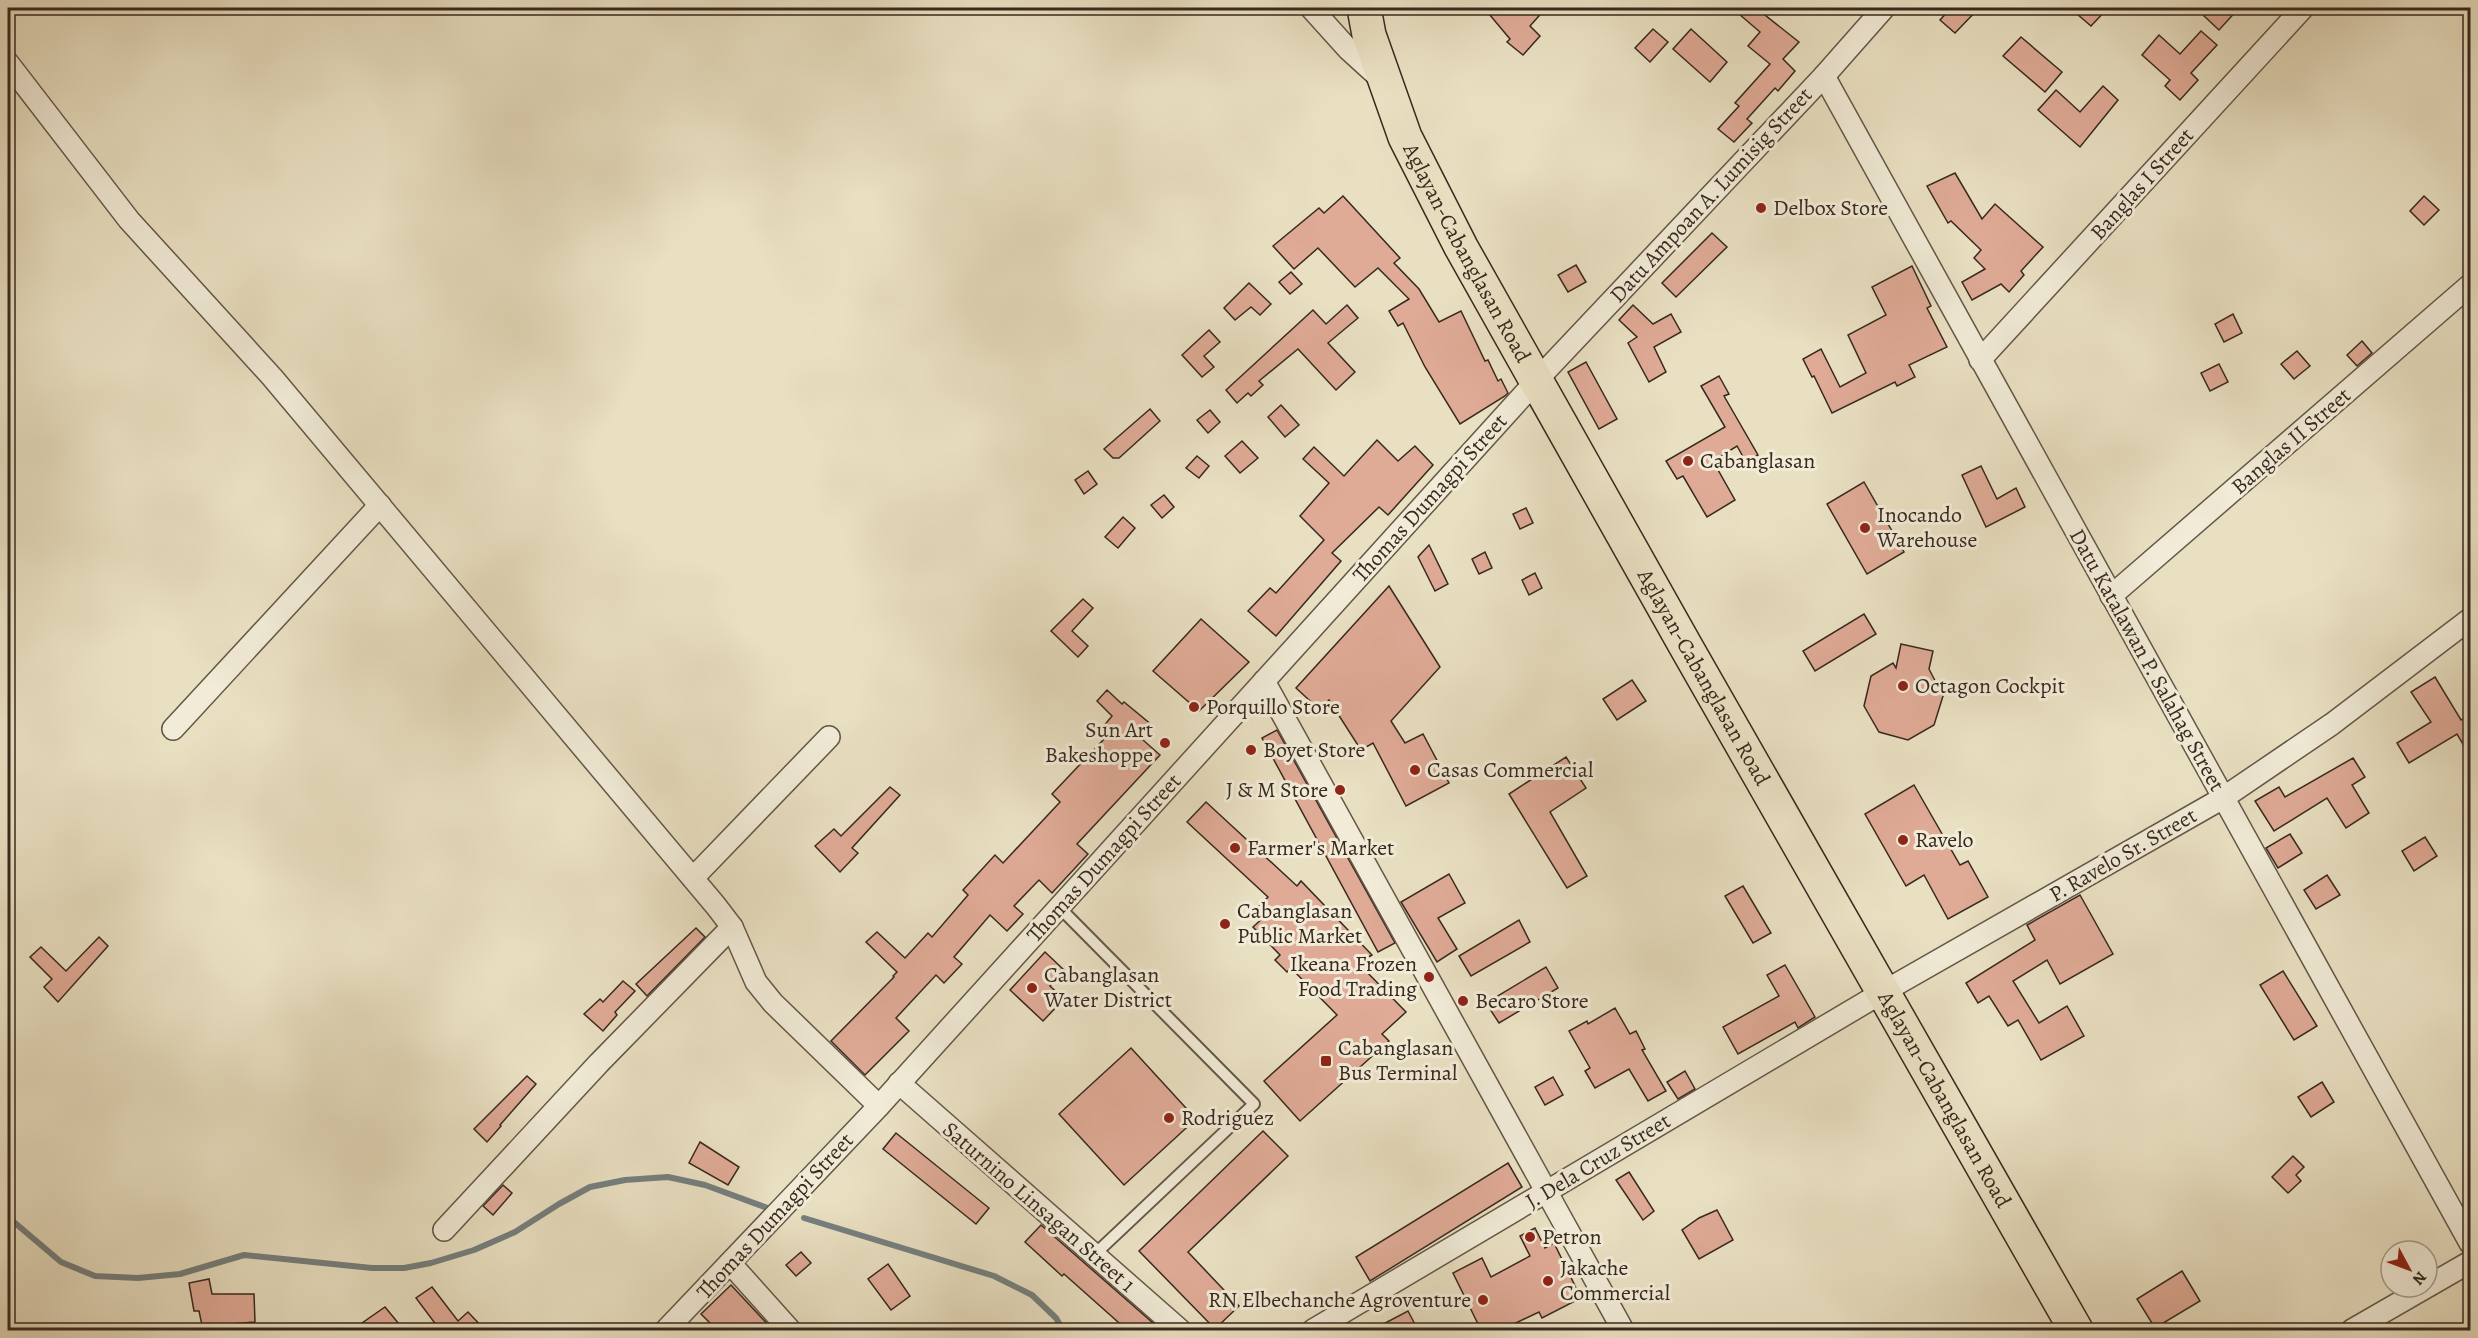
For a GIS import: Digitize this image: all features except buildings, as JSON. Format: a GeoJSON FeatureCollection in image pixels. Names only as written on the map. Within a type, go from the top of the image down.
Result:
{"type":"FeatureCollection","features":[{"type":"Feature","properties":{"kind":"main road","name":"Aglayan-Cabanglasan Road"},"geometry":{"type":"LineString","coordinates":[[1364,8],[1369,35],[1384,82],[1404,136],[1423,174],[1536,381],[2076,1330]]}},
{"type":"Feature","properties":{"kind":"street"},"geometry":{"type":"LineString","coordinates":[[1311,8],[1348,49],[1384,82]]}},
{"type":"Feature","properties":{"kind":"street","name":"Datu Ampoan A. Lumisig Street"},"geometry":{"type":"LineString","coordinates":[[1536,381],[1824,76],[1884,8]]}},
{"type":"Feature","properties":{"kind":"street","name":"Banglas I Street"},"geometry":{"type":"LineString","coordinates":[[1980,360],[2303,8]]}},
{"type":"Feature","properties":{"kind":"street"},"geometry":{"type":"LineString","coordinates":[[8,63],[129,220],[272,376],[693,878],[732,927],[756,982],[773,1003],[879,1106]]}},
{"type":"Feature","properties":{"kind":"street","name":"Datu Katalawan P. Salahag Street"},"geometry":{"type":"LineString","coordinates":[[1824,76],[2470,1243]]}},
{"type":"Feature","properties":{"kind":"street","name":"Banglas II Street"},"geometry":{"type":"LineString","coordinates":[[2111,596],[2470,285]]}},
{"type":"Feature","properties":{"kind":"street","name":"Thomas Dumagpi Street"},"geometry":{"type":"LineString","coordinates":[[666,1330],[879,1106],[1536,381]]}},
{"type":"Feature","properties":{"kind":"street"},"geometry":{"type":"LineString","coordinates":[[173,729],[380,505]]}},
{"type":"Feature","properties":{"kind":"street","name":"P. Ravelo Sr. Street"},"geometry":{"type":"LineString","coordinates":[[1883,992],[2223,798],[2332,724],[2468,625]]}},
{"type":"Feature","properties":{"kind":"street"},"geometry":{"type":"LineString","coordinates":[[1264,681],[1623,1330]]}},
{"type":"Feature","properties":{"kind":"street"},"geometry":{"type":"LineString","coordinates":[[693,878],[829,737]]}},
{"type":"Feature","properties":{"kind":"street"},"geometry":{"type":"LineString","coordinates":[[444,1230],[599,1063],[732,927]]}},
{"type":"Feature","properties":{"kind":"street","name":"J. Dela Cruz Street"},"geometry":{"type":"LineString","coordinates":[[1313,1330],[1883,992]]}},
{"type":"Feature","properties":{"kind":"street","name":"Saturnino Linsagan Street 1"},"geometry":{"type":"LineString","coordinates":[[899,1083],[1180,1330]]}},
{"type":"Feature","properties":{"kind":"street"},"geometry":{"type":"LineString","coordinates":[[2352,1330],[2470,1262]]}},
{"type":"Feature","properties":{"kind":"street"},"geometry":{"type":"LineString","coordinates":[[730,1263],[789,1330]]}},
{"type":"Feature","properties":{"kind":"lane"},"geometry":{"type":"LineString","coordinates":[[1059,907],[1254,1104],[1095,1255]]}},
{"type":"Feature","properties":{"kind":"waterway"},"geometry":{"type":"LineString","coordinates":[[8,1217],[61,1262],[95,1276],[138,1278],[180,1274],[244,1255],[372,1268],[404,1268],[431,1263],[474,1250],[515,1232],[590,1187],[625,1180],[668,1177],[705,1185],[773,1210]]}},
{"type":"Feature","properties":{"kind":"waterway"},"geometry":{"type":"LineString","coordinates":[[804,1218],[994,1276],[1032,1295],[1056,1318],[1063,1330]]}},
{"type":"Feature","properties":{"kind":"place","name":"Delbox Store"},"geometry":{"type":"Point","coordinates":[1761,208]}},
{"type":"Feature","properties":{"kind":"place","name":"Cabanglasan"},"geometry":{"type":"Point","coordinates":[1688,461]}},
{"type":"Feature","properties":{"kind":"place","name":"Inocando Warehouse"},"geometry":{"type":"Point","coordinates":[1865,528]}},
{"type":"Feature","properties":{"kind":"place","name":"Octagon Cockpit"},"geometry":{"type":"Point","coordinates":[1903,686]}},
{"type":"Feature","properties":{"kind":"place","name":"Porquillo Store"},"geometry":{"type":"Point","coordinates":[1194,707]}},
{"type":"Feature","properties":{"kind":"place","name":"Sun Art Bakeshoppe"},"geometry":{"type":"Point","coordinates":[1165,743]}},
{"type":"Feature","properties":{"kind":"place","name":"Boyet Store"},"geometry":{"type":"Point","coordinates":[1251,750]}},
{"type":"Feature","properties":{"kind":"place","name":"Casas Commercial"},"geometry":{"type":"Point","coordinates":[1415,770]}},
{"type":"Feature","properties":{"kind":"place","name":"J & M Store"},"geometry":{"type":"Point","coordinates":[1340,790]}},
{"type":"Feature","properties":{"kind":"place","name":"Ravelo"},"geometry":{"type":"Point","coordinates":[1903,840]}},
{"type":"Feature","properties":{"kind":"place","name":"Farmer's Market"},"geometry":{"type":"Point","coordinates":[1235,848]}},
{"type":"Feature","properties":{"kind":"place","name":"Cabanglasan Public Market"},"geometry":{"type":"Point","coordinates":[1225,924]}},
{"type":"Feature","properties":{"kind":"place","name":"Ikeana Frozen Food Trading"},"geometry":{"type":"Point","coordinates":[1429,977]}},
{"type":"Feature","properties":{"kind":"place","name":"Cabanglasan Water District"},"geometry":{"type":"Point","coordinates":[1032,988]}},
{"type":"Feature","properties":{"kind":"place","name":"Becaro Store"},"geometry":{"type":"Point","coordinates":[1463,1001]}},
{"type":"Feature","properties":{"kind":"place","name":"Cabanglasan Bus Terminal"},"geometry":{"type":"Point","coordinates":[1326,1061]}},
{"type":"Feature","properties":{"kind":"place","name":"Rodriguez"},"geometry":{"type":"Point","coordinates":[1169,1118]}},
{"type":"Feature","properties":{"kind":"place","name":"Petron"},"geometry":{"type":"Point","coordinates":[1530,1237]}},
{"type":"Feature","properties":{"kind":"place","name":"Jakache Commercial"},"geometry":{"type":"Point","coordinates":[1548,1281]}},
{"type":"Feature","properties":{"kind":"place","name":"RN Elbechanche Agroventure"},"geometry":{"type":"Point","coordinates":[1483,1300]}}]}
